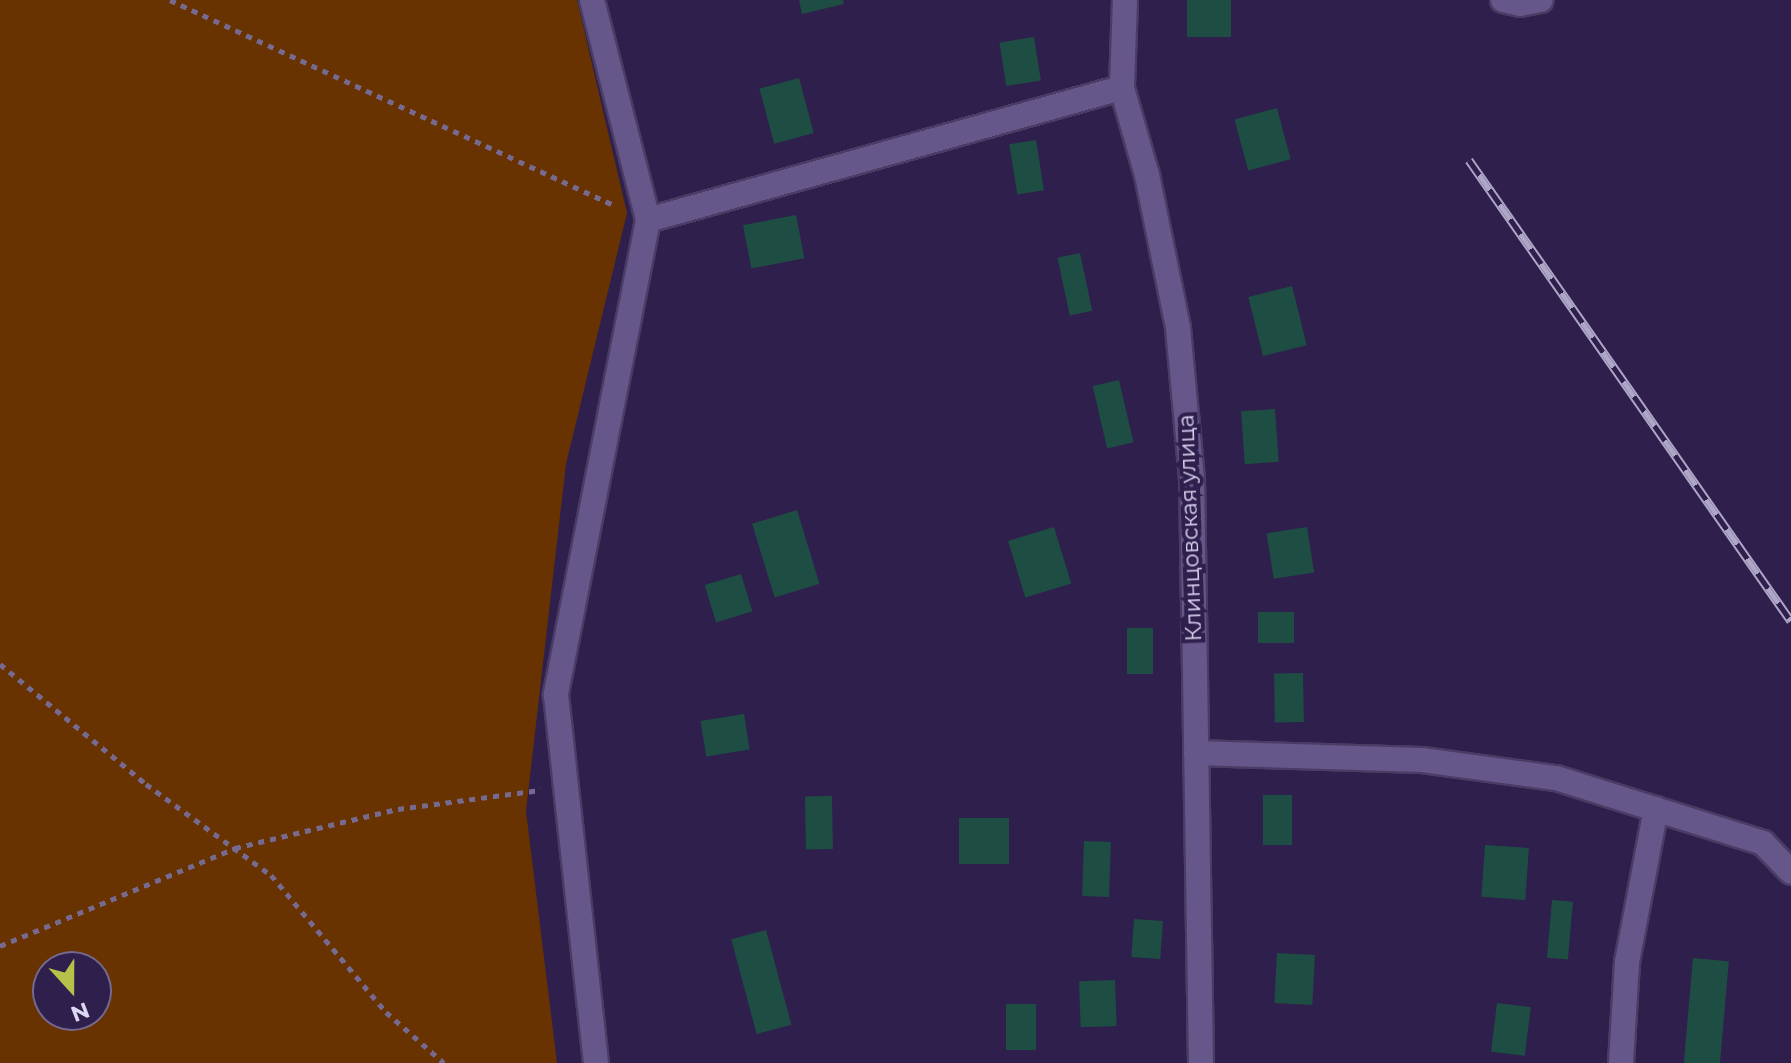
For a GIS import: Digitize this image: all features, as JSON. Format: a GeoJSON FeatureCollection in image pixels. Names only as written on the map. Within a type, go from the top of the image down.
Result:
{"type":"FeatureCollection","features":[{"type":"Feature","properties":{"kind":"street"},"geometry":{"type":"LineString","coordinates":[[592,0],[648,220],[556,695],[596,1063]]}},
{"type":"Feature","properties":{"kind":"street","name":"Клинцовская улица"},"geometry":{"type":"LineString","coordinates":[[1125,0],[1122,88],[1147,175],[1178,328],[1192,478],[1201,1063]]}},
{"type":"Feature","properties":{"kind":"street"},"geometry":{"type":"LineString","coordinates":[[1503,0],[1520,4],[1541,0]]}},
{"type":"Feature","properties":{"kind":"street"},"geometry":{"type":"LineString","coordinates":[[648,220],[1122,88]]}},
{"type":"Feature","properties":{"kind":"street"},"geometry":{"type":"LineString","coordinates":[[1196,753],[1422,760],[1556,778],[1763,843],[1791,872]]}},
{"type":"Feature","properties":{"kind":"street"},"geometry":{"type":"LineString","coordinates":[[1621,1063],[1627,962],[1656,809]]}},
{"type":"Feature","properties":{"kind":"path"},"geometry":{"type":"LineString","coordinates":[[170,0],[648,220]]}},
{"type":"Feature","properties":{"kind":"path"},"geometry":{"type":"LineString","coordinates":[[0,664],[146,784],[271,875],[386,1012],[444,1063]]}},
{"type":"Feature","properties":{"kind":"path"},"geometry":{"type":"LineString","coordinates":[[0,946],[235,848],[398,809],[566,786]]}},
{"type":"Feature","properties":{"kind":"shaded area"},"geometry":{"type":"Polygon","coordinates":[[[0,0],[577,0],[627,213],[566,464],[526,811],[557,1063],[0,1063],[0,0]]]}},
{"type":"Feature","properties":{"kind":"building"},"geometry":{"type":"Polygon","coordinates":[[[799,0],[843,0],[844,4],[802,14],[799,0]]]}},
{"type":"Feature","properties":{"kind":"building"},"geometry":{"type":"Polygon","coordinates":[[[1187,0],[1231,0],[1231,37],[1187,37],[1187,0]]]}},
{"type":"Feature","properties":{"kind":"building"},"geometry":{"type":"Polygon","coordinates":[[[1034,37],[1041,80],[1006,86],[999,42],[1034,37]]]}},
{"type":"Feature","properties":{"kind":"building"},"geometry":{"type":"Polygon","coordinates":[[[799,78],[814,133],[774,144],[759,89],[799,78]]]}},
{"type":"Feature","properties":{"kind":"building"},"geometry":{"type":"Polygon","coordinates":[[[1277,108],[1291,159],[1248,171],[1234,119],[1277,108]]]}},
{"type":"Feature","properties":{"kind":"building"},"geometry":{"type":"Polygon","coordinates":[[[1036,140],[1044,190],[1017,195],[1009,144],[1036,140]]]}},
{"type":"Feature","properties":{"kind":"building"},"geometry":{"type":"Polygon","coordinates":[[[796,215],[804,258],[751,268],[743,225],[796,215]]]}},
{"type":"Feature","properties":{"kind":"building"},"geometry":{"type":"Polygon","coordinates":[[[1080,253],[1092,311],[1070,315],[1058,258],[1080,253]]]}},
{"type":"Feature","properties":{"kind":"building"},"geometry":{"type":"Polygon","coordinates":[[[1292,286],[1307,345],[1263,356],[1248,297],[1292,286]]]}},
{"type":"Feature","properties":{"kind":"building"},"geometry":{"type":"Polygon","coordinates":[[[1119,380],[1133,442],[1107,448],[1093,386],[1119,380]]]}},
{"type":"Feature","properties":{"kind":"building"},"geometry":{"type":"Polygon","coordinates":[[[1275,409],[1279,462],[1245,464],[1241,411],[1275,409]]]}},
{"type":"Feature","properties":{"kind":"building"},"geometry":{"type":"Polygon","coordinates":[[[797,510],[820,584],[775,597],[752,524],[797,510]]]}},
{"type":"Feature","properties":{"kind":"building"},"geometry":{"type":"Polygon","coordinates":[[[1054,527],[1071,583],[1025,597],[1008,541],[1054,527]]]}},
{"type":"Feature","properties":{"kind":"building"},"geometry":{"type":"Polygon","coordinates":[[[1307,527],[1314,572],[1274,579],[1267,533],[1307,527]]]}},
{"type":"Feature","properties":{"kind":"building"},"geometry":{"type":"Polygon","coordinates":[[[741,574],[752,611],[716,622],[705,585],[741,574]]]}},
{"type":"Feature","properties":{"kind":"building"},"geometry":{"type":"Polygon","coordinates":[[[1258,612],[1294,612],[1294,643],[1258,643],[1258,612]]]}},
{"type":"Feature","properties":{"kind":"building"},"geometry":{"type":"Polygon","coordinates":[[[1127,628],[1153,628],[1153,674],[1127,674],[1127,628]]]}},
{"type":"Feature","properties":{"kind":"building"},"geometry":{"type":"Polygon","coordinates":[[[1303,673],[1304,722],[1275,722],[1274,674],[1303,673]]]}},
{"type":"Feature","properties":{"kind":"building"},"geometry":{"type":"Polygon","coordinates":[[[744,714],[750,750],[706,756],[701,721],[744,714]]]}},
{"type":"Feature","properties":{"kind":"building"},"geometry":{"type":"Polygon","coordinates":[[[1263,795],[1292,795],[1292,845],[1263,845],[1263,795]]]}},
{"type":"Feature","properties":{"kind":"building"},"geometry":{"type":"Polygon","coordinates":[[[805,796],[832,796],[833,849],[806,849],[805,796]]]}},
{"type":"Feature","properties":{"kind":"building"},"geometry":{"type":"Polygon","coordinates":[[[959,818],[1009,818],[1009,864],[959,864],[959,818]]]}},
{"type":"Feature","properties":{"kind":"building"},"geometry":{"type":"Polygon","coordinates":[[[1084,841],[1111,842],[1109,897],[1082,896],[1084,841]]]}},
{"type":"Feature","properties":{"kind":"building"},"geometry":{"type":"Polygon","coordinates":[[[1485,845],[1529,848],[1525,900],[1481,897],[1485,845]]]}},
{"type":"Feature","properties":{"kind":"building"},"geometry":{"type":"Polygon","coordinates":[[[1552,900],[1573,902],[1568,960],[1547,958],[1552,900]]]}},
{"type":"Feature","properties":{"kind":"building"},"geometry":{"type":"Polygon","coordinates":[[[1134,919],[1163,921],[1160,959],[1131,957],[1134,919]]]}},
{"type":"Feature","properties":{"kind":"building"},"geometry":{"type":"Polygon","coordinates":[[[766,930],[791,1025],[757,1034],[731,939],[766,930]]]}},
{"type":"Feature","properties":{"kind":"building"},"geometry":{"type":"Polygon","coordinates":[[[1277,953],[1315,955],[1312,1005],[1274,1003],[1277,953]]]}},
{"type":"Feature","properties":{"kind":"building"},"geometry":{"type":"Polygon","coordinates":[[[1693,958],[1729,961],[1720,1063],[1684,1063],[1693,958]]]}},
{"type":"Feature","properties":{"kind":"building"},"geometry":{"type":"Polygon","coordinates":[[[1115,980],[1117,1026],[1081,1027],[1079,981],[1115,980]]]}},
{"type":"Feature","properties":{"kind":"building"},"geometry":{"type":"Polygon","coordinates":[[[1497,1003],[1531,1007],[1525,1056],[1491,1052],[1497,1003]]]}},
{"type":"Feature","properties":{"kind":"building"},"geometry":{"type":"Polygon","coordinates":[[[1006,1004],[1036,1004],[1036,1050],[1006,1050],[1006,1004]]]}},
{"type":"Feature","properties":{"kind":"railway"},"geometry":{"type":"LineString","coordinates":[[1469,160],[1791,621]]}}]}
